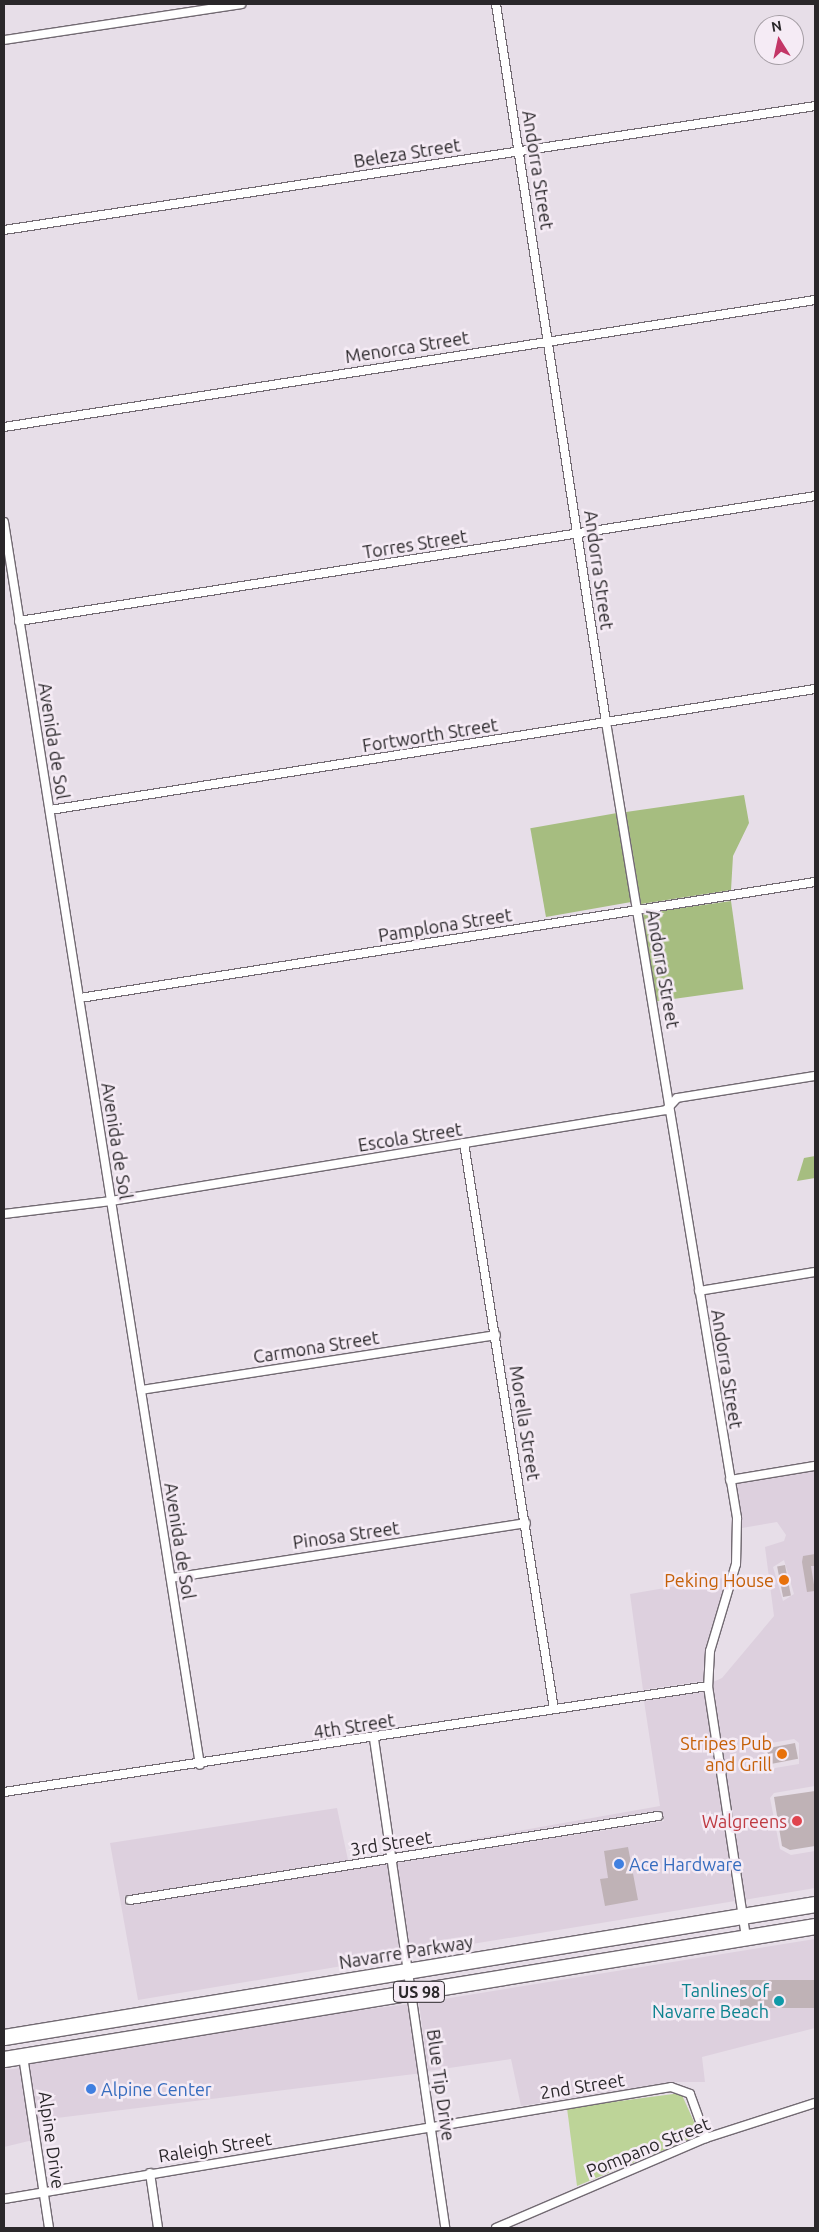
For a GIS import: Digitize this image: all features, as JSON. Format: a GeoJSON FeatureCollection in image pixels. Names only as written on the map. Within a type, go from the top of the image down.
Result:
{"type":"FeatureCollection","features":[{"type":"Feature","properties":{"kind":"highway","name":"Navarre Parkway"},"geometry":{"type":"LineString","coordinates":[[4,2040],[162,2011],[815,1904]]}},
{"type":"Feature","properties":{"kind":"highway","name":"US 98"},"geometry":{"type":"LineString","coordinates":[[4,2059],[815,1926]]}},
{"type":"Feature","properties":{"kind":"highway"},"geometry":{"type":"LineString","coordinates":[[23,2056],[33,2040],[151,2019],[162,2011]]}},
{"type":"Feature","properties":{"kind":"street"},"geometry":{"type":"LineString","coordinates":[[4,40],[241,4]]}},
{"type":"Feature","properties":{"kind":"street","name":"Andorra Street"},"geometry":{"type":"LineString","coordinates":[[496,4],[579,534],[606,722],[671,1104],[730,1480],[736,1564],[710,1651],[708,1686],[746,1938]]}},
{"type":"Feature","properties":{"kind":"street","name":"Beleza Street"},"geometry":{"type":"LineString","coordinates":[[4,230],[815,106]]}},
{"type":"Feature","properties":{"kind":"street","name":"Menorca Street"},"geometry":{"type":"LineString","coordinates":[[4,427],[815,300]]}},
{"type":"Feature","properties":{"kind":"street","name":"Torres Street"},"geometry":{"type":"LineString","coordinates":[[19,621],[815,496]]}},
{"type":"Feature","properties":{"kind":"street","name":"Avenida de Sol"},"geometry":{"type":"LineString","coordinates":[[4,522],[200,1765]]}},
{"type":"Feature","properties":{"kind":"street","name":"Fortworth Street"},"geometry":{"type":"LineString","coordinates":[[50,810],[815,689]]}},
{"type":"Feature","properties":{"kind":"street","name":"Pamplona Street"},"geometry":{"type":"LineString","coordinates":[[80,998],[815,882]]}},
{"type":"Feature","properties":{"kind":"street","name":"Escola Street"},"geometry":{"type":"LineString","coordinates":[[4,1214],[111,1201],[666,1110],[677,1098],[815,1076]]}},
{"type":"Feature","properties":{"kind":"street","name":"Morella Street"},"geometry":{"type":"LineString","coordinates":[[464,1143],[554,1709]]}},
{"type":"Feature","properties":{"kind":"street"},"geometry":{"type":"LineString","coordinates":[[699,1291],[815,1272]]}},
{"type":"Feature","properties":{"kind":"street","name":"Carmona Street"},"geometry":{"type":"LineString","coordinates":[[141,1390],[496,1335]]}},
{"type":"Feature","properties":{"kind":"street"},"geometry":{"type":"LineString","coordinates":[[730,1480],[815,1466]]}},
{"type":"Feature","properties":{"kind":"street","name":"Pinosa Street"},"geometry":{"type":"LineString","coordinates":[[171,1578],[526,1524]]}},
{"type":"Feature","properties":{"kind":"street","name":"4th Street"},"geometry":{"type":"LineString","coordinates":[[4,1792],[374,1739],[708,1686]]}},
{"type":"Feature","properties":{"kind":"street","name":"Blue Tip Drive"},"geometry":{"type":"LineString","coordinates":[[374,1739],[413,1993],[446,2228]]}},
{"type":"Feature","properties":{"kind":"street","name":"3rd Street"},"geometry":{"type":"LineString","coordinates":[[130,1900],[658,1816]]}},
{"type":"Feature","properties":{"kind":"street","name":"Alpine Drive"},"geometry":{"type":"LineString","coordinates":[[23,2056],[49,2228]]}},
{"type":"Feature","properties":{"kind":"street","name":"2nd Street"},"geometry":{"type":"LineString","coordinates":[[432,2125],[677,2088],[690,2094],[706,2138]]}},
{"type":"Feature","properties":{"kind":"street","name":"Pompano Street"},"geometry":{"type":"LineString","coordinates":[[496,2228],[706,2138],[815,2103]]}},
{"type":"Feature","properties":{"kind":"street","name":"Raleigh Street"},"geometry":{"type":"LineString","coordinates":[[4,2199],[44,2190],[432,2125]]}},
{"type":"Feature","properties":{"kind":"street"},"geometry":{"type":"LineString","coordinates":[[150,2173],[158,2228]]}},
{"type":"Feature","properties":{"kind":"shaded area"},"geometry":{"type":"Polygon","coordinates":[[[815,1471],[815,1786],[774,1793],[770,1798],[780,1849],[791,1855],[815,1851],[815,1888],[744,1900],[713,1682],[722,1678],[774,1616],[765,1547],[784,1541],[786,1535],[777,1522],[742,1528],[736,1484],[815,1471]],[[784,1560],[773,1567],[783,1601],[794,1594],[784,1560]],[[794,1739],[765,1744],[764,1765],[769,1769],[799,1764],[799,1743],[794,1739]]]}},
{"type":"Feature","properties":{"kind":"shaded area"},"geometry":{"type":"Polygon","coordinates":[[[729,1577],[706,1649],[703,1681],[643,1690],[630,1594],[729,1577]]]}},
{"type":"Feature","properties":{"kind":"shaded area"},"geometry":{"type":"Polygon","coordinates":[[[704,1692],[735,1901],[411,1954],[397,1863],[664,1821],[662,1810],[427,1847],[660,1806],[644,1701],[704,1692]]]}},
{"type":"Feature","properties":{"kind":"shaded area"},"geometry":{"type":"Polygon","coordinates":[[[337,1808],[348,1860],[124,1896],[126,1906],[388,1864],[402,1956],[138,2000],[110,1843],[337,1808]]]}},
{"type":"Feature","properties":{"kind":"shaded area"},"geometry":{"type":"Polygon","coordinates":[[[815,1939],[815,2028],[702,2057],[705,2082],[671,2082],[521,2106],[511,2059],[428,2071],[419,2003],[815,1939]]]}},
{"type":"Feature","properties":{"kind":"shaded area"},"geometry":{"type":"Polygon","coordinates":[[[410,2004],[419,2073],[36,2120],[28,2051],[410,2004]]]}},
{"type":"Feature","properties":{"kind":"shaded area"},"geometry":{"type":"Polygon","coordinates":[[[21,2068],[33,2140],[4,2147],[4,2070],[21,2068]]]}},
{"type":"Feature","properties":{"kind":"green space"},"geometry":{"type":"Polygon","coordinates":[[[744,795],[749,823],[733,856],[731,890],[641,904],[626,812],[744,795]]]}},
{"type":"Feature","properties":{"kind":"green space"},"geometry":{"type":"Polygon","coordinates":[[[617,813],[633,902],[546,917],[530,828],[617,813]]]}},
{"type":"Feature","properties":{"kind":"green space"},"geometry":{"type":"Polygon","coordinates":[[[731,901],[743,989],[655,1002],[643,913],[731,901]]]}},
{"type":"Feature","properties":{"kind":"green space"},"geometry":{"type":"Polygon","coordinates":[[[815,1156],[815,1178],[797,1181],[804,1158],[815,1156]]]}},
{"type":"Feature","properties":{"kind":"green space"},"geometry":{"type":"Polygon","coordinates":[[[681,2093],[700,2135],[577,2186],[567,2108],[681,2093]]]}},
{"type":"Feature","properties":{"kind":"building"},"geometry":{"type":"Polygon","coordinates":[[[815,1554],[815,1566],[811,1566],[815,1591],[807,1592],[802,1562],[803,1556],[815,1554]]]}},
{"type":"Feature","properties":{"kind":"building","name":"Peking House"},"geometry":{"type":"Polygon","coordinates":[[[785,1565],[791,1595],[783,1597],[777,1567],[785,1565]]]}},
{"type":"Feature","properties":{"kind":"building","name":"Stripes Pub and Grill"},"geometry":{"type":"Polygon","coordinates":[[[795,1743],[798,1759],[770,1764],[767,1749],[795,1743]]]}},
{"type":"Feature","properties":{"kind":"building","name":"Walgreens"},"geometry":{"type":"Polygon","coordinates":[[[815,1791],[815,1846],[790,1850],[782,1846],[774,1797],[815,1791]]]}},
{"type":"Feature","properties":{"kind":"building","name":"Ace Hardware"},"geometry":{"type":"Polygon","coordinates":[[[628,1847],[638,1900],[605,1906],[600,1879],[608,1878],[604,1851],[628,1847]]]}},
{"type":"Feature","properties":{"kind":"building","name":"Tanlines of Navarre Beach"},"geometry":{"type":"Polygon","coordinates":[[[740,1980],[815,1980],[815,2008],[740,2008],[740,1980]]]}},
{"type":"Feature","properties":{"kind":"place","name":"Peking House"},"geometry":{"type":"Point","coordinates":[784,1580]}},
{"type":"Feature","properties":{"kind":"place","name":"Stripes Pub and Grill"},"geometry":{"type":"Point","coordinates":[782,1754]}},
{"type":"Feature","properties":{"kind":"place","name":"Walgreens"},"geometry":{"type":"Point","coordinates":[797,1821]}},
{"type":"Feature","properties":{"kind":"place","name":"Ace Hardware"},"geometry":{"type":"Point","coordinates":[619,1864]}},
{"type":"Feature","properties":{"kind":"place","name":"Tanlines of Navarre Beach"},"geometry":{"type":"Point","coordinates":[779,2001]}},
{"type":"Feature","properties":{"kind":"place","name":"Alpine Center"},"geometry":{"type":"Point","coordinates":[91,2089]}}]}
